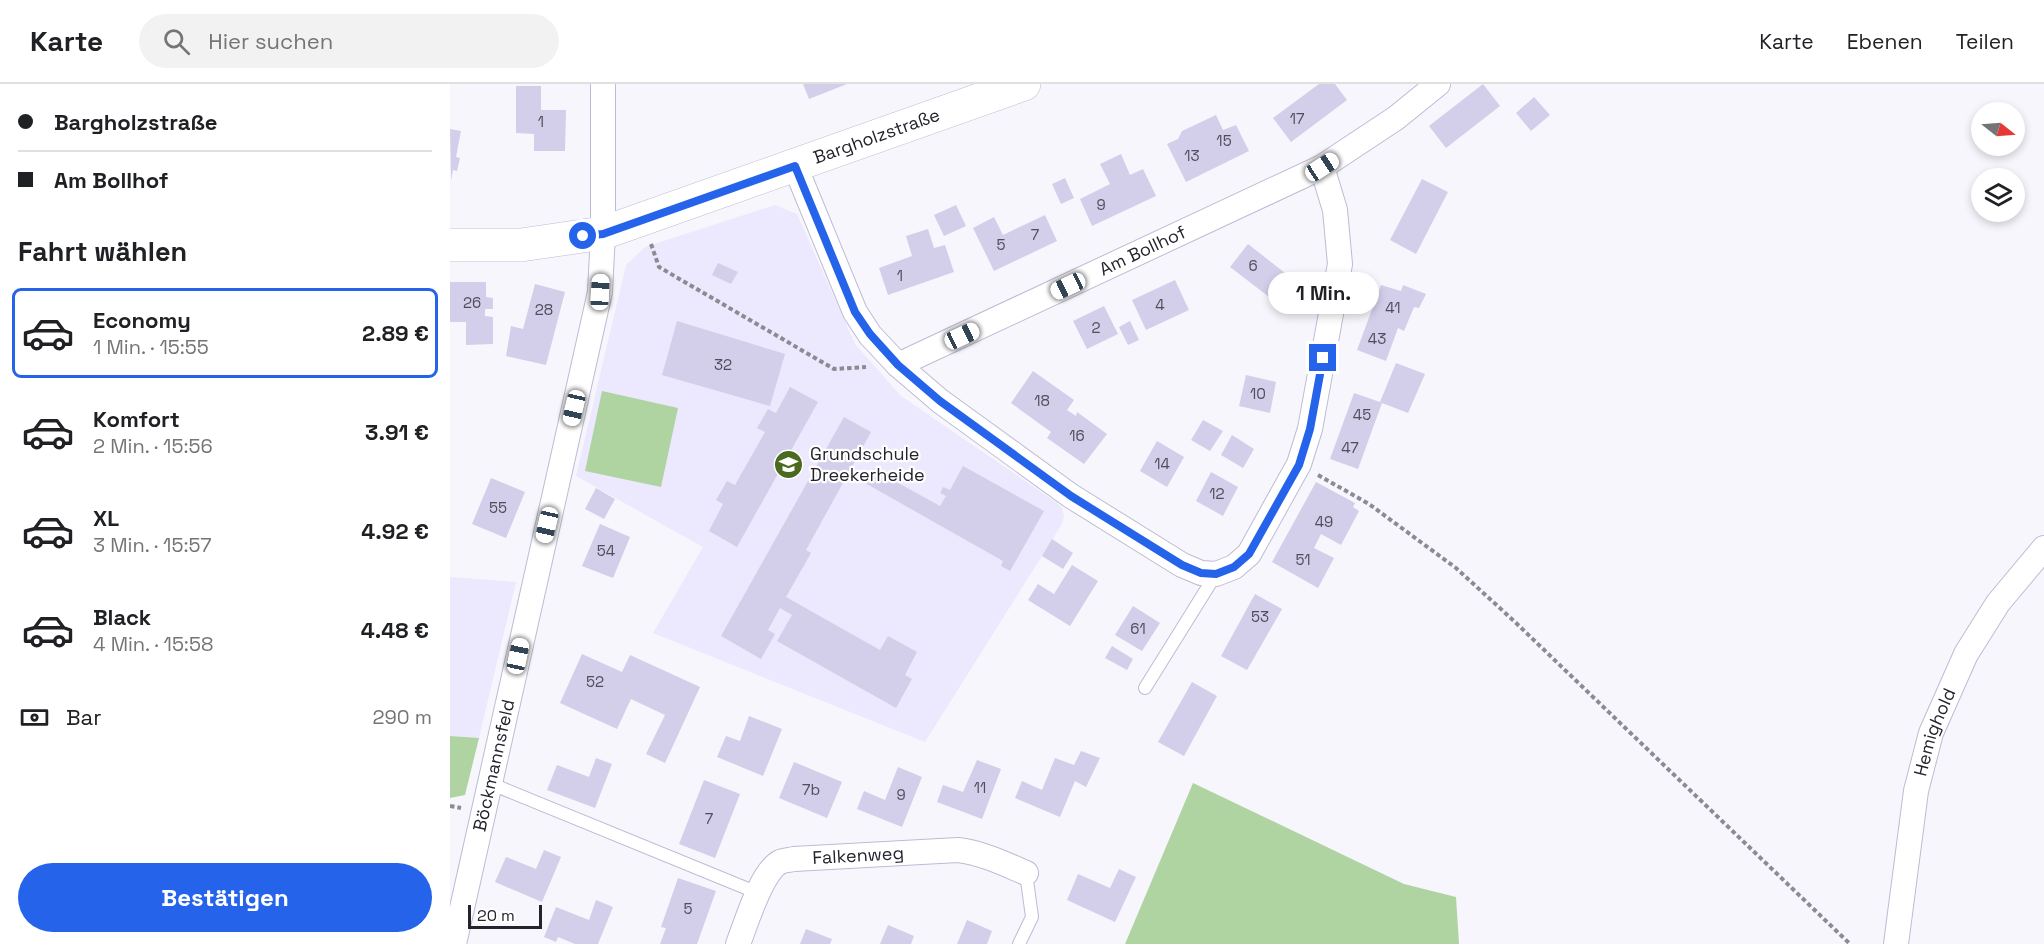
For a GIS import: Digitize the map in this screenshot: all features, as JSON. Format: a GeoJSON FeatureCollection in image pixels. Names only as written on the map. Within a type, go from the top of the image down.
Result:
{"type":"FeatureCollection","features":[{"type":"Feature","properties":{"kind":"main road","name":"Bargholzstraße"},"geometry":{"type":"LineString","coordinates":[[450,245],[521,245],[603,234],[1024,84]]}},
{"type":"Feature","properties":{"kind":"street","name":"Böckmannsfeld"},"geometry":{"type":"LineString","coordinates":[[454,944],[600,292],[603,234],[603,84]]}},
{"type":"Feature","properties":{"kind":"street","name":"Am Bollhof"},"geometry":{"type":"LineString","coordinates":[[898,365],[1322,167],[1396,118],[1438,84]]}},
{"type":"Feature","properties":{"kind":"street"},"geometry":{"type":"LineString","coordinates":[[795,166],[855,312],[870,334],[898,365],[940,401],[1071,496],[1182,565],[1201,573],[1216,574],[1234,567],[1249,554],[1299,465],[1310,429],[1341,264],[1335,210],[1322,167]]}},
{"type":"Feature","properties":{"kind":"street","name":"Hemighold"},"geometry":{"type":"LineString","coordinates":[[1896,944],[1916,791],[1931,733],[1966,654],[1998,603],[2044,548]]}},
{"type":"Feature","properties":{"kind":"street","name":"Falkenweg"},"geometry":{"type":"LineString","coordinates":[[738,944],[758,893],[769,873],[780,862],[794,859],[958,850],[974,852],[1026,873]]}},
{"type":"Feature","properties":{"kind":"lane"},"geometry":{"type":"LineString","coordinates":[[1145,688],[1216,574]]}},
{"type":"Feature","properties":{"kind":"lane"},"geometry":{"type":"LineString","coordinates":[[489,783],[758,893]]}},
{"type":"Feature","properties":{"kind":"lane"},"geometry":{"type":"LineString","coordinates":[[1019,944],[1032,917],[1026,873]]}},
{"type":"Feature","properties":{"kind":"path"},"geometry":{"type":"LineString","coordinates":[[643,220],[659,267],[834,369],[898,365]]}},
{"type":"Feature","properties":{"kind":"path"},"geometry":{"type":"LineString","coordinates":[[1299,465],[1369,504],[1456,568],[1523,629],[1850,944]]}},
{"type":"Feature","properties":{"kind":"shaded area","name":"Grundschule Dreekerheide"},"geometry":{"type":"Polygon","coordinates":[[[775,205],[797,214],[855,344],[901,396],[1056,502],[1062,508],[1064,515],[1062,524],[925,742],[653,633],[703,547],[576,476],[626,265],[645,247],[775,205]]]}},
{"type":"Feature","properties":{"kind":"shaded area"},"geometry":{"type":"Polygon","coordinates":[[[450,577],[516,582],[479,738],[450,736],[450,577]]]}},
{"type":"Feature","properties":{"kind":"green space"},"geometry":{"type":"Polygon","coordinates":[[[602,391],[678,408],[661,487],[585,471],[602,391]]]}},
{"type":"Feature","properties":{"kind":"green space"},"geometry":{"type":"Polygon","coordinates":[[[450,736],[479,738],[465,795],[450,798],[450,736]]]}},
{"type":"Feature","properties":{"kind":"green space"},"geometry":{"type":"Polygon","coordinates":[[[1193,783],[1404,884],[1456,897],[1459,944],[1125,944],[1193,783]]]}},
{"type":"Feature","properties":{"kind":"building"},"geometry":{"type":"Polygon","coordinates":[[[803,84],[847,84],[809,99],[803,84]]]}},
{"type":"Feature","properties":{"kind":"building"},"geometry":{"type":"Polygon","coordinates":[[[1319,84],[1335,84],[1347,100],[1291,142],[1273,118],[1319,84]]]}},
{"type":"Feature","properties":{"kind":"building"},"geometry":{"type":"Polygon","coordinates":[[[1483,84],[1500,106],[1446,148],[1429,126],[1483,84]]]}},
{"type":"Feature","properties":{"kind":"building"},"geometry":{"type":"Polygon","coordinates":[[[516,86],[541,86],[541,110],[566,110],[565,151],[534,151],[534,134],[516,133],[516,86]]]}},
{"type":"Feature","properties":{"kind":"building"},"geometry":{"type":"Polygon","coordinates":[[[1534,97],[1550,115],[1531,131],[1516,113],[1534,97]]]}},
{"type":"Feature","properties":{"kind":"building"},"geometry":{"type":"Polygon","coordinates":[[[1216,115],[1223,130],[1236,125],[1249,151],[1186,182],[1167,144],[1178,139],[1182,131],[1216,115]]]}},
{"type":"Feature","properties":{"kind":"building"},"geometry":{"type":"Polygon","coordinates":[[[450,129],[461,131],[456,157],[460,158],[457,171],[453,170],[451,181],[450,129]]]}},
{"type":"Feature","properties":{"kind":"building"},"geometry":{"type":"Polygon","coordinates":[[[1121,154],[1130,175],[1143,169],[1156,196],[1092,226],[1080,199],[1110,184],[1100,164],[1121,154]]]}},
{"type":"Feature","properties":{"kind":"building"},"geometry":{"type":"Polygon","coordinates":[[[1065,178],[1074,198],[1061,204],[1052,184],[1065,178]]]}},
{"type":"Feature","properties":{"kind":"building"},"geometry":{"type":"Polygon","coordinates":[[[1422,179],[1448,192],[1416,254],[1390,240],[1422,179]]]}},
{"type":"Feature","properties":{"kind":"building"},"geometry":{"type":"Polygon","coordinates":[[[956,205],[966,226],[944,236],[934,215],[956,205]]]}},
{"type":"Feature","properties":{"kind":"building"},"geometry":{"type":"Polygon","coordinates":[[[1045,215],[1057,241],[994,271],[973,228],[994,217],[1003,235],[1045,215]]]}},
{"type":"Feature","properties":{"kind":"building"},"geometry":{"type":"Polygon","coordinates":[[[928,229],[934,248],[945,245],[954,272],[888,295],[879,268],[912,256],[906,236],[928,229]]]}},
{"type":"Feature","properties":{"kind":"building"},"geometry":{"type":"Polygon","coordinates":[[[1248,244],[1303,287],[1286,310],[1230,267],[1248,244]]]}},
{"type":"Feature","properties":{"kind":"building"},"geometry":{"type":"Polygon","coordinates":[[[718,263],[738,272],[731,284],[712,275],[718,263]]]}},
{"type":"Feature","properties":{"kind":"building"},"geometry":{"type":"Polygon","coordinates":[[[1175,280],[1189,310],[1146,330],[1132,300],[1175,280]]]}},
{"type":"Feature","properties":{"kind":"building"},"geometry":{"type":"Polygon","coordinates":[[[450,282],[486,282],[486,297],[493,298],[493,309],[485,309],[485,316],[493,317],[493,344],[466,345],[466,322],[450,322],[450,282]]]}},
{"type":"Feature","properties":{"kind":"building"},"geometry":{"type":"Polygon","coordinates":[[[535,284],[565,292],[546,365],[506,356],[511,326],[523,329],[535,284]]]}},
{"type":"Feature","properties":{"kind":"building"},"geometry":{"type":"Polygon","coordinates":[[[1381,285],[1401,291],[1403,285],[1426,294],[1419,308],[1414,307],[1404,331],[1398,328],[1386,361],[1357,350],[1381,285]]]}},
{"type":"Feature","properties":{"kind":"building"},"geometry":{"type":"Polygon","coordinates":[[[1104,306],[1118,334],[1087,349],[1073,321],[1104,306]]]}},
{"type":"Feature","properties":{"kind":"building"},"geometry":{"type":"Polygon","coordinates":[[[677,321],[785,354],[770,406],[662,375],[677,321]]]}},
{"type":"Feature","properties":{"kind":"building"},"geometry":{"type":"Polygon","coordinates":[[[1130,321],[1139,340],[1128,345],[1119,327],[1130,321]]]}},
{"type":"Feature","properties":{"kind":"building"},"geometry":{"type":"Polygon","coordinates":[[[1396,363],[1425,374],[1408,413],[1382,403],[1358,469],[1330,459],[1354,393],[1380,402],[1396,363]]]}},
{"type":"Feature","properties":{"kind":"building"},"geometry":{"type":"Polygon","coordinates":[[[1033,371],[1074,400],[1067,410],[1076,416],[1077,412],[1107,434],[1084,464],[1047,438],[1051,432],[1011,403],[1033,371]]]}},
{"type":"Feature","properties":{"kind":"building"},"geometry":{"type":"Polygon","coordinates":[[[1246,375],[1276,382],[1270,413],[1239,406],[1246,375]]]}},
{"type":"Feature","properties":{"kind":"building"},"geometry":{"type":"Polygon","coordinates":[[[790,387],[818,402],[737,547],[709,531],[723,504],[716,500],[727,481],[735,485],[765,432],[757,428],[768,409],[776,413],[790,387]]]}},
{"type":"Feature","properties":{"kind":"building"},"geometry":{"type":"Polygon","coordinates":[[[844,417],[871,432],[806,550],[811,553],[786,597],[880,650],[888,636],[917,652],[905,675],[912,679],[896,708],[777,641],[792,615],[780,608],[768,630],[775,634],[761,659],[721,636],[844,417]]]}},
{"type":"Feature","properties":{"kind":"building"},"geometry":{"type":"Polygon","coordinates":[[[1203,420],[1223,431],[1210,451],[1191,440],[1203,420]]]}},
{"type":"Feature","properties":{"kind":"building"},"geometry":{"type":"Polygon","coordinates":[[[1232,435],[1254,449],[1243,468],[1221,455],[1232,435]]]}},
{"type":"Feature","properties":{"kind":"building"},"geometry":{"type":"Polygon","coordinates":[[[1157,441],[1184,457],[1167,487],[1140,471],[1157,441]]]}},
{"type":"Feature","properties":{"kind":"building"},"geometry":{"type":"Polygon","coordinates":[[[963,466],[1044,511],[1010,571],[1001,566],[1003,561],[865,483],[873,469],[940,506],[946,496],[940,493],[943,487],[950,490],[963,466]]]}},
{"type":"Feature","properties":{"kind":"building"},"geometry":{"type":"Polygon","coordinates":[[[1211,472],[1238,487],[1223,516],[1196,501],[1211,472]]]}},
{"type":"Feature","properties":{"kind":"building"},"geometry":{"type":"Polygon","coordinates":[[[491,478],[525,492],[506,538],[472,524],[491,478]]]}},
{"type":"Feature","properties":{"kind":"building"},"geometry":{"type":"Polygon","coordinates":[[[1316,482],[1355,503],[1353,507],[1359,511],[1341,545],[1321,534],[1314,548],[1334,558],[1318,588],[1272,562],[1316,482]]]}},
{"type":"Feature","properties":{"kind":"building"},"geometry":{"type":"Polygon","coordinates":[[[596,488],[615,499],[604,519],[585,509],[596,488]]]}},
{"type":"Feature","properties":{"kind":"building"},"geometry":{"type":"Polygon","coordinates":[[[600,524],[630,537],[613,578],[582,566],[600,524]]]}},
{"type":"Feature","properties":{"kind":"building"},"geometry":{"type":"Polygon","coordinates":[[[1052,539],[1073,553],[1063,569],[1042,556],[1052,539]]]}},
{"type":"Feature","properties":{"kind":"building"},"geometry":{"type":"Polygon","coordinates":[[[1072,565],[1098,581],[1070,626],[1028,600],[1038,584],[1054,594],[1072,565]]]}},
{"type":"Feature","properties":{"kind":"building"},"geometry":{"type":"Polygon","coordinates":[[[1255,594],[1282,609],[1247,670],[1221,656],[1255,594]]]}},
{"type":"Feature","properties":{"kind":"building"},"geometry":{"type":"Polygon","coordinates":[[[1133,606],[1160,623],[1142,651],[1115,635],[1133,606]]]}},
{"type":"Feature","properties":{"kind":"building"},"geometry":{"type":"Polygon","coordinates":[[[1112,646],[1133,659],[1127,670],[1105,658],[1112,646]]]}},
{"type":"Feature","properties":{"kind":"building"},"geometry":{"type":"Polygon","coordinates":[[[582,654],[622,672],[630,655],[700,687],[665,763],[646,754],[665,715],[631,699],[617,729],[560,703],[582,654]]]}},
{"type":"Feature","properties":{"kind":"building"},"geometry":{"type":"Polygon","coordinates":[[[1192,682],[1217,696],[1184,756],[1158,742],[1192,682]]]}},
{"type":"Feature","properties":{"kind":"building"},"geometry":{"type":"Polygon","coordinates":[[[749,716],[782,729],[763,776],[717,757],[726,736],[740,741],[749,716]]]}},
{"type":"Feature","properties":{"kind":"building"},"geometry":{"type":"Polygon","coordinates":[[[1081,751],[1100,758],[1086,787],[1075,781],[1060,817],[1015,798],[1022,781],[1042,790],[1055,758],[1074,765],[1081,751]]]}},
{"type":"Feature","properties":{"kind":"building"},"geometry":{"type":"Polygon","coordinates":[[[596,758],[612,764],[595,808],[547,790],[557,765],[589,777],[596,758]]]}},
{"type":"Feature","properties":{"kind":"building"},"geometry":{"type":"Polygon","coordinates":[[[977,760],[1001,769],[982,819],[937,802],[943,785],[963,792],[977,760]]]}},
{"type":"Feature","properties":{"kind":"building"},"geometry":{"type":"Polygon","coordinates":[[[794,762],[842,782],[827,818],[779,798],[794,762]]]}},
{"type":"Feature","properties":{"kind":"building"},"geometry":{"type":"Polygon","coordinates":[[[898,767],[922,777],[902,827],[857,809],[864,791],[885,800],[898,767]]]}},
{"type":"Feature","properties":{"kind":"building"},"geometry":{"type":"Polygon","coordinates":[[[704,780],[740,794],[715,858],[679,844],[704,780]]]}},
{"type":"Feature","properties":{"kind":"building"},"geometry":{"type":"Polygon","coordinates":[[[544,850],[561,857],[542,902],[495,882],[506,857],[536,869],[544,850]]]}},
{"type":"Feature","properties":{"kind":"building"},"geometry":{"type":"Polygon","coordinates":[[[1119,869],[1136,877],[1115,922],[1067,900],[1078,874],[1110,888],[1119,869]]]}},
{"type":"Feature","properties":{"kind":"building"},"geometry":{"type":"Polygon","coordinates":[[[678,878],[716,891],[697,944],[660,944],[666,928],[661,927],[678,878]]]}},
{"type":"Feature","properties":{"kind":"building"},"geometry":{"type":"Polygon","coordinates":[[[596,900],[613,907],[598,944],[575,944],[558,937],[556,942],[544,937],[556,907],[589,920],[596,900]]]}},
{"type":"Feature","properties":{"kind":"building"},"geometry":{"type":"Polygon","coordinates":[[[967,920],[992,931],[987,944],[957,944],[967,920]]]}},
{"type":"Feature","properties":{"kind":"building"},"geometry":{"type":"Polygon","coordinates":[[[888,925],[914,936],[911,944],[880,944],[888,925]]]}},
{"type":"Feature","properties":{"kind":"building"},"geometry":{"type":"Polygon","coordinates":[[[806,929],[832,939],[830,944],[800,944],[806,929]]]}},
{"type":"Feature","properties":{"kind":"place","name":"Grundschule Dreekerheide"},"geometry":{"type":"Point","coordinates":[789,464]}},
{"type":"Feature","properties":{"kind":"route"},"geometry":{"type":"LineString","coordinates":[[583,236],[603,234],[795,166],[855,312],[870,334],[898,365],[940,401],[1071,496],[1182,565],[1201,573],[1216,574],[1234,567],[1249,554],[1299,465],[1310,429],[1323,358]]}}]}
